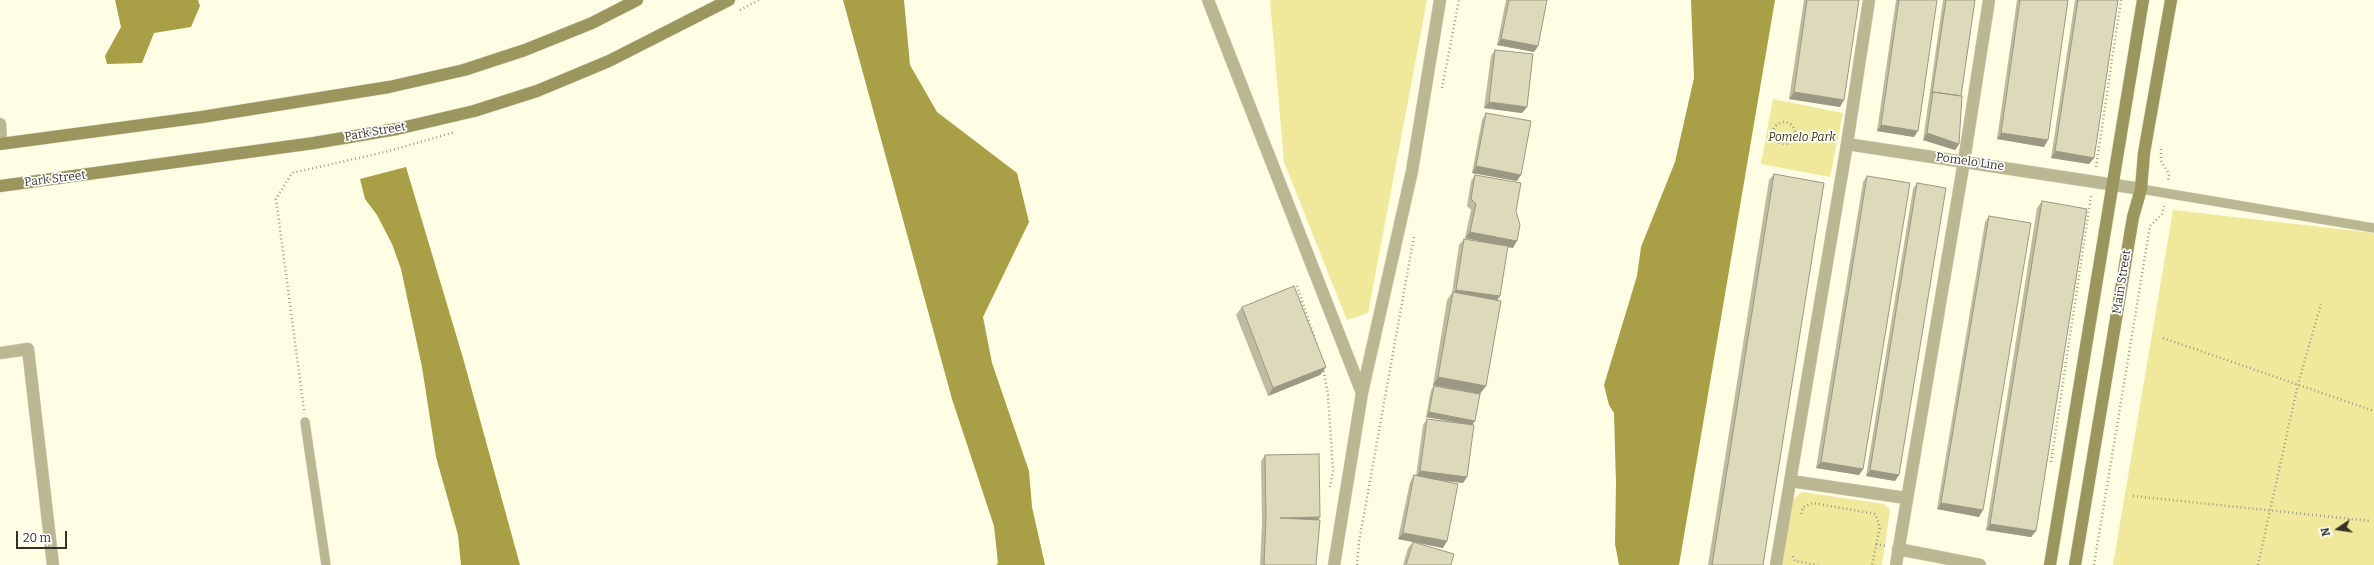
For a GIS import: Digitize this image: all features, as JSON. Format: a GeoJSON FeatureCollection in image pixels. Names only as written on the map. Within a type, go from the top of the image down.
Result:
{"type":"FeatureCollection","features":[{"type":"Feature","properties":{"kind":"street"},"geometry":{"type":"LineString","coordinates":[[0,124],[1,144],[202,117],[389,88],[464,70],[525,50],[592,23],[637,0]]}},
{"type":"Feature","properties":{"kind":"street","name":"Park Street"},"geometry":{"type":"LineString","coordinates":[[0,186],[314,143],[397,129],[474,111],[537,91],[609,61],[729,0]]}},
{"type":"Feature","properties":{"kind":"street"},"geometry":{"type":"LineString","coordinates":[[1208,0],[1362,393]]}},
{"type":"Feature","properties":{"kind":"street"},"geometry":{"type":"LineString","coordinates":[[1334,565],[1362,393],[1412,171],[1440,0]]}},
{"type":"Feature","properties":{"kind":"street"},"geometry":{"type":"LineString","coordinates":[[1776,565],[1847,144],[1869,0]]}},
{"type":"Feature","properties":{"kind":"street"},"geometry":{"type":"LineString","coordinates":[[1896,565],[1906,498],[1964,161],[1988,0]]}},
{"type":"Feature","properties":{"kind":"street","name":"Main Street"},"geometry":{"type":"LineString","coordinates":[[2050,565],[2109,214],[2111,185],[2143,0]]}},
{"type":"Feature","properties":{"kind":"street","name":"Main Street"},"geometry":{"type":"LineString","coordinates":[[2075,565],[2133,217],[2141,189],[2144,153],[2171,0]]}},
{"type":"Feature","properties":{"kind":"street","name":"Pomelo Line"},"geometry":{"type":"LineString","coordinates":[[1847,144],[2141,189]]}},
{"type":"Feature","properties":{"kind":"street"},"geometry":{"type":"LineString","coordinates":[[0,353],[28,349],[53,565]]}},
{"type":"Feature","properties":{"kind":"street"},"geometry":{"type":"LineString","coordinates":[[1790,481],[1906,498]]}},
{"type":"Feature","properties":{"kind":"street"},"geometry":{"type":"LineString","coordinates":[[1898,549],[1980,565]]}},
{"type":"Feature","properties":{"kind":"lane"},"geometry":{"type":"LineString","coordinates":[[2141,189],[2374,228]]}},
{"type":"Feature","properties":{"kind":"lane"},"geometry":{"type":"LineString","coordinates":[[305,422],[326,565]]}},
{"type":"Feature","properties":{"kind":"path"},"geometry":{"type":"LineString","coordinates":[[738,11],[759,0]]}},
{"type":"Feature","properties":{"kind":"path"},"geometry":{"type":"LineString","coordinates":[[1441,93],[1459,0]]}},
{"type":"Feature","properties":{"kind":"path"},"geometry":{"type":"LineString","coordinates":[[2050,468],[2121,0]]}},
{"type":"Feature","properties":{"kind":"path"},"geometry":{"type":"LineString","coordinates":[[1786,122],[1794,129],[1794,136],[1790,142],[1783,144],[1776,141],[1773,131],[1776,125],[1786,122]]}},
{"type":"Feature","properties":{"kind":"path"},"geometry":{"type":"LineString","coordinates":[[305,422],[276,199],[292,173],[385,152],[458,131]]}},
{"type":"Feature","properties":{"kind":"path"},"geometry":{"type":"LineString","coordinates":[[1794,136],[1847,144]]}},
{"type":"Feature","properties":{"kind":"path"},"geometry":{"type":"LineString","coordinates":[[2094,565],[2150,226],[2162,214]]}},
{"type":"Feature","properties":{"kind":"path"},"geometry":{"type":"LineString","coordinates":[[1357,565],[1359,542],[1414,233]]}},
{"type":"Feature","properties":{"kind":"path"},"geometry":{"type":"LineString","coordinates":[[1297,286],[1319,352]]}},
{"type":"Feature","properties":{"kind":"path"},"geometry":{"type":"LineString","coordinates":[[2258,565],[2298,384],[2320,304]]}},
{"type":"Feature","properties":{"kind":"path"},"geometry":{"type":"LineString","coordinates":[[2163,338],[2374,411]]}},
{"type":"Feature","properties":{"kind":"path"},"geometry":{"type":"LineString","coordinates":[[1322,360],[1328,395],[1332,471],[1329,494]]}},
{"type":"Feature","properties":{"kind":"path"},"geometry":{"type":"LineString","coordinates":[[2132,496],[2372,520]]}},
{"type":"Feature","properties":{"kind":"path"},"geometry":{"type":"LineString","coordinates":[[1799,520],[1803,507],[1813,503],[1875,514],[1880,527],[1872,565]]}},
{"type":"Feature","properties":{"kind":"path"},"geometry":{"type":"LineString","coordinates":[[1792,554],[1795,561],[1818,565]]}},
{"type":"Feature","properties":{"kind":"green space"},"geometry":{"type":"Polygon","coordinates":[[[1270,0],[1427,0],[1368,313],[1347,320],[1284,162],[1270,0]]]}},
{"type":"Feature","properties":{"kind":"green space","name":"Pomelo Park"},"geometry":{"type":"Polygon","coordinates":[[[1773,99],[1843,113],[1830,177],[1761,164],[1773,99]]]}},
{"type":"Feature","properties":{"kind":"green space"},"geometry":{"type":"Polygon","coordinates":[[[2173,210],[2374,233],[2374,565],[2113,565],[2173,210]]]}},
{"type":"Feature","properties":{"kind":"green space"},"geometry":{"type":"Polygon","coordinates":[[[1802,492],[1884,504],[1890,510],[1882,565],[1782,565],[1793,499],[1802,492]]]}},
{"type":"Feature","properties":{"kind":"shaded area"},"geometry":{"type":"Polygon","coordinates":[[[115,0],[198,0],[200,6],[191,27],[154,33],[142,63],[107,64],[105,56],[121,27],[115,0]]]}},
{"type":"Feature","properties":{"kind":"shaded area"},"geometry":{"type":"Polygon","coordinates":[[[843,0],[904,0],[910,65],[937,112],[1017,173],[1029,222],[983,317],[992,363],[1029,471],[1032,507],[1045,565],[996,565],[998,563],[994,526],[952,399],[843,0]]]}},
{"type":"Feature","properties":{"kind":"shaded area"},"geometry":{"type":"Polygon","coordinates":[[[1691,0],[1775,0],[1679,565],[1619,565],[1615,544],[1616,484],[1614,413],[1609,405],[1604,385],[1637,276],[1641,247],[1675,162],[1694,78],[1691,0]]]}},
{"type":"Feature","properties":{"kind":"shaded area"},"geometry":{"type":"Polygon","coordinates":[[[406,167],[463,358],[520,565],[461,565],[458,535],[436,457],[422,367],[401,269],[392,244],[377,215],[365,199],[360,179],[406,167]]]}},
{"type":"Feature","properties":{"kind":"building"},"geometry":{"type":"Polygon","coordinates":[[[1509,0],[1547,0],[1538,46],[1501,39],[1509,0]]]}},
{"type":"Feature","properties":{"kind":"building"},"geometry":{"type":"Polygon","coordinates":[[[1807,0],[1859,0],[1844,100],[1794,92],[1807,0]]]}},
{"type":"Feature","properties":{"kind":"building"},"geometry":{"type":"Polygon","coordinates":[[[1899,0],[1937,0],[1918,131],[1881,125],[1899,0]]]}},
{"type":"Feature","properties":{"kind":"building"},"geometry":{"type":"Polygon","coordinates":[[[1946,0],[1975,0],[1961,96],[1933,92],[1932,94],[1946,0]]]}},
{"type":"Feature","properties":{"kind":"building"},"geometry":{"type":"Polygon","coordinates":[[[2020,0],[2068,0],[2048,140],[2001,133],[2020,0]]]}},
{"type":"Feature","properties":{"kind":"building"},"geometry":{"type":"Polygon","coordinates":[[[2078,0],[2118,0],[2094,158],[2055,151],[2078,0]]]}},
{"type":"Feature","properties":{"kind":"building"},"geometry":{"type":"Polygon","coordinates":[[[1495,50],[1533,54],[1527,107],[1489,102],[1495,50]]]}},
{"type":"Feature","properties":{"kind":"building"},"geometry":{"type":"Polygon","coordinates":[[[1933,92],[1962,96],[1959,144],[1927,133],[1933,92]]]}},
{"type":"Feature","properties":{"kind":"building"},"geometry":{"type":"Polygon","coordinates":[[[1486,113],[1531,121],[1521,175],[1476,166],[1486,113]]]}},
{"type":"Feature","properties":{"kind":"building"},"geometry":{"type":"Polygon","coordinates":[[[1774,174],[1824,183],[1763,565],[1712,565],[1774,174]]]}},
{"type":"Feature","properties":{"kind":"building"},"geometry":{"type":"Polygon","coordinates":[[[1475,175],[1521,183],[1516,211],[1520,225],[1517,241],[1470,232],[1476,204],[1471,199],[1475,175]]]}},
{"type":"Feature","properties":{"kind":"building"},"geometry":{"type":"Polygon","coordinates":[[[1867,176],[1910,183],[1863,469],[1821,462],[1867,176]]]}},
{"type":"Feature","properties":{"kind":"building"},"geometry":{"type":"Polygon","coordinates":[[[1917,183],[1946,188],[1899,475],[1870,470],[1917,183]]]}},
{"type":"Feature","properties":{"kind":"building"},"geometry":{"type":"Polygon","coordinates":[[[2042,201],[2087,209],[2036,531],[1990,524],[2042,201]]]}},
{"type":"Feature","properties":{"kind":"building"},"geometry":{"type":"Polygon","coordinates":[[[1989,216],[2031,223],[1983,510],[1941,503],[1989,216]]]}},
{"type":"Feature","properties":{"kind":"building"},"geometry":{"type":"Polygon","coordinates":[[[1464,239],[1508,246],[1500,296],[1456,290],[1464,239]]]}},
{"type":"Feature","properties":{"kind":"building"},"geometry":{"type":"Polygon","coordinates":[[[1294,286],[1326,367],[1273,388],[1242,307],[1294,286]]]}},
{"type":"Feature","properties":{"kind":"building"},"geometry":{"type":"Polygon","coordinates":[[[1453,292],[1501,301],[1486,386],[1438,377],[1453,292]]]}},
{"type":"Feature","properties":{"kind":"building"},"geometry":{"type":"Polygon","coordinates":[[[1434,386],[1480,394],[1475,421],[1429,412],[1434,386]]]}},
{"type":"Feature","properties":{"kind":"building"},"geometry":{"type":"Polygon","coordinates":[[[1427,419],[1474,425],[1467,477],[1420,471],[1427,419]]]}},
{"type":"Feature","properties":{"kind":"building"},"geometry":{"type":"Polygon","coordinates":[[[1319,454],[1320,517],[1280,518],[1320,520],[1316,565],[1264,565],[1266,518],[1265,455],[1319,454]]]}},
{"type":"Feature","properties":{"kind":"building"},"geometry":{"type":"Polygon","coordinates":[[[1414,475],[1458,484],[1447,541],[1403,533],[1414,475]]]}},
{"type":"Feature","properties":{"kind":"building"},"geometry":{"type":"Polygon","coordinates":[[[1413,542],[1454,554],[1451,565],[1406,565],[1413,542]]]}}]}
